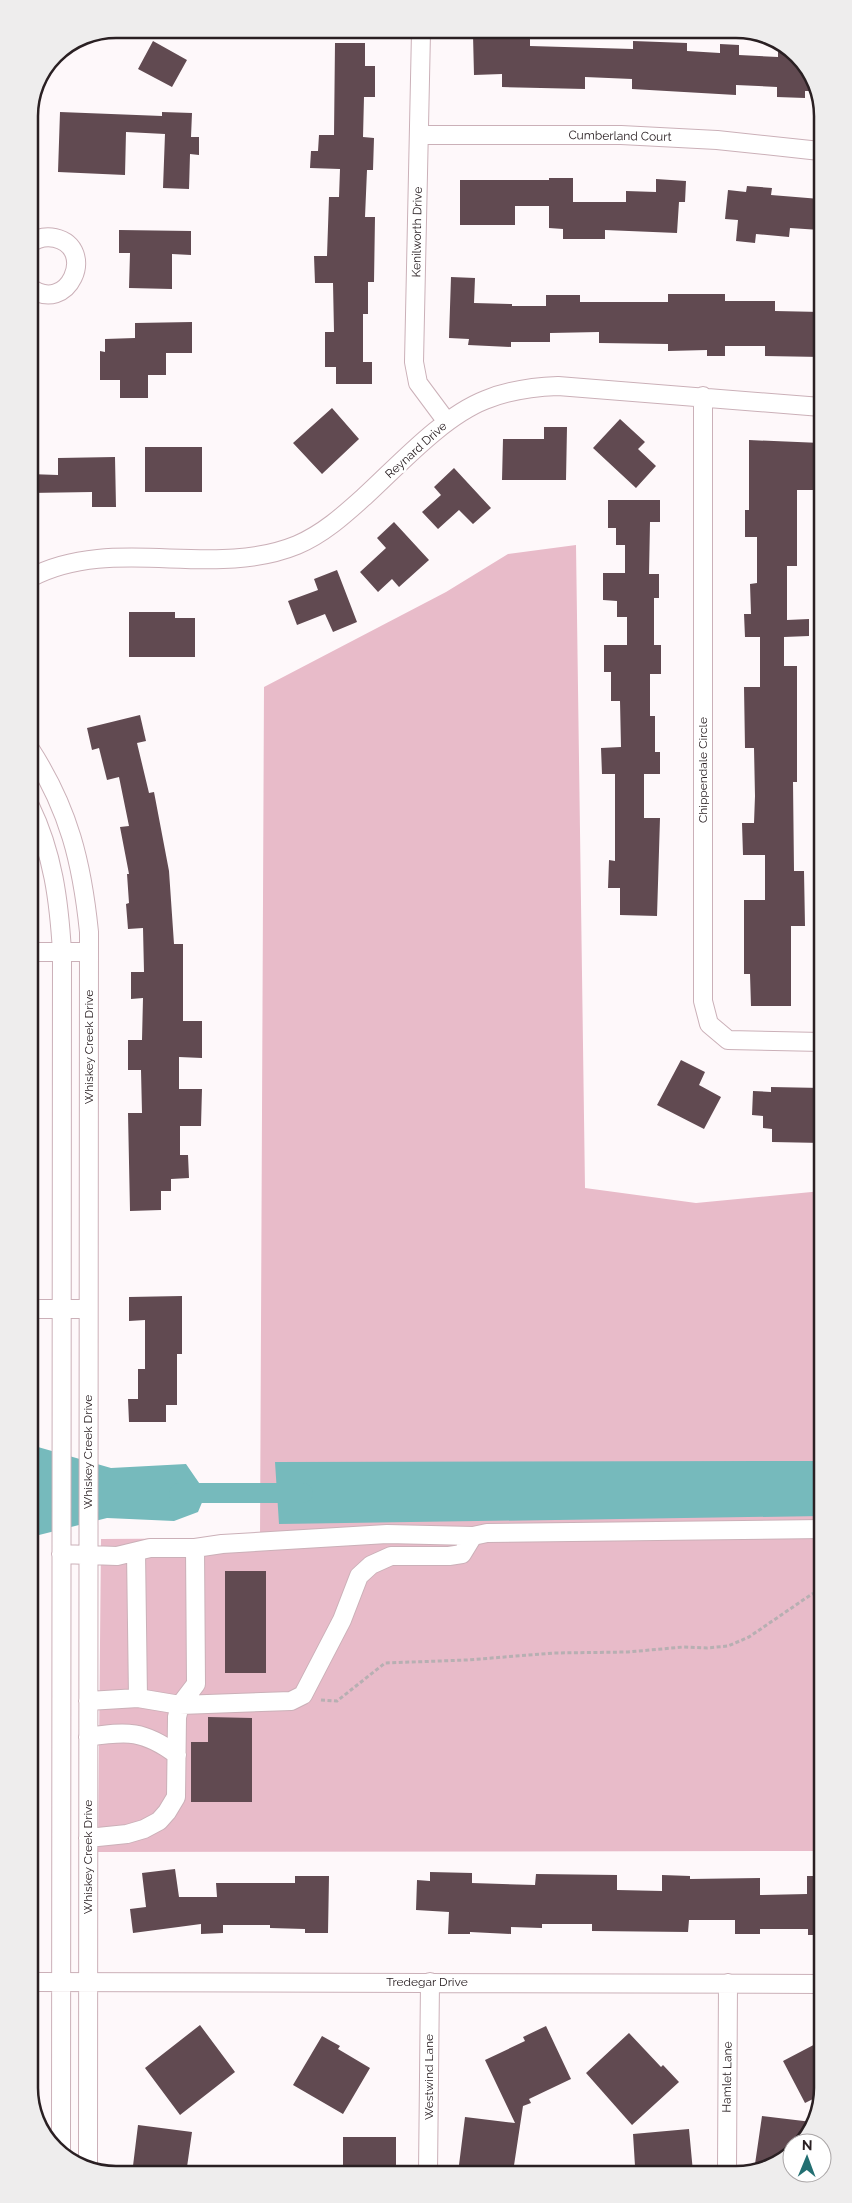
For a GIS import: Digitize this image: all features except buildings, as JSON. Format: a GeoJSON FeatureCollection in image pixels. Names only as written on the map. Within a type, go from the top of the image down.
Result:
{"type":"FeatureCollection","features":[{"type":"Feature","properties":{"kind":"street","name":"Kenilworth Drive"},"geometry":{"type":"LineString","coordinates":[[421,37],[414,362],[418,384],[448,422]]}},
{"type":"Feature","properties":{"kind":"street","name":"Cumberland Court"},"geometry":{"type":"LineString","coordinates":[[419,135],[621,135],[717,140],[814,150]]}},
{"type":"Feature","properties":{"kind":"street"},"geometry":{"type":"LineString","coordinates":[[38,239],[49,237],[66,243],[73,251],[77,269],[72,281],[59,292],[43,294],[38,291]]}},
{"type":"Feature","properties":{"kind":"street","name":"Reynard Drive"},"geometry":{"type":"LineString","coordinates":[[38,575],[60,566],[85,560],[112,558],[222,559],[269,553],[297,545],[322,531],[345,514],[448,422],[484,400],[507,392],[532,387],[558,386],[703,396],[814,406]]}},
{"type":"Feature","properties":{"kind":"street","name":"Chippendale Circle"},"geometry":{"type":"LineString","coordinates":[[703,396],[703,1000],[709,1024],[728,1040],[814,1042]]}},
{"type":"Feature","properties":{"kind":"street","name":"Whiskey Creek Drive"},"geometry":{"type":"LineString","coordinates":[[38,763],[56,795],[74,840],[84,886],[89,952],[88,2161]]}},
{"type":"Feature","properties":{"kind":"street"},"geometry":{"type":"LineString","coordinates":[[38,826],[50,858],[59,905],[62,952],[60,2143]]}},
{"type":"Feature","properties":{"kind":"street"},"geometry":{"type":"LineString","coordinates":[[38,952],[89,952]]}},
{"type":"Feature","properties":{"kind":"street"},"geometry":{"type":"LineString","coordinates":[[37,1309],[88,1309]]}},
{"type":"Feature","properties":{"kind":"street"},"geometry":{"type":"LineString","coordinates":[[61,1547],[88,1547],[117,1556],[150,1548],[195,1548],[222,1544],[387,1534],[473,1536],[496,1533],[814,1529]]}},
{"type":"Feature","properties":{"kind":"street"},"geometry":{"type":"LineString","coordinates":[[88,1702],[138,1698],[180,1705],[291,1701],[303,1695],[342,1620],[359,1576],[371,1565],[391,1556],[449,1556],[462,1554],[473,1536]]}},
{"type":"Feature","properties":{"kind":"street"},"geometry":{"type":"LineString","coordinates":[[88,1838],[127,1834],[144,1829],[159,1821],[176,1797],[177,1717],[180,1705],[196,1684],[195,1548]]}},
{"type":"Feature","properties":{"kind":"street"},"geometry":{"type":"LineString","coordinates":[[136,1552],[138,1698]]}},
{"type":"Feature","properties":{"kind":"street"},"geometry":{"type":"LineString","coordinates":[[88,1737],[115,1732],[148,1736],[177,1755]]}},
{"type":"Feature","properties":{"kind":"street","name":"Tredegar Drive"},"geometry":{"type":"LineString","coordinates":[[37,1982],[814,1984]]}},
{"type":"Feature","properties":{"kind":"street","name":"Westwind Lane"},"geometry":{"type":"LineString","coordinates":[[428,2166],[430,1982]]}},
{"type":"Feature","properties":{"kind":"street","name":"Hamlet Lane"},"geometry":{"type":"LineString","coordinates":[[727,2166],[728,1983]]}},
{"type":"Feature","properties":{"kind":"path"},"geometry":{"type":"LineString","coordinates":[[296,1698],[338,1701],[385,1663],[467,1660],[545,1653],[628,1652],[683,1646],[707,1648],[728,1646],[749,1637],[814,1594]]}},
{"type":"Feature","properties":{"kind":"shaded area"},"geometry":{"type":"Polygon","coordinates":[[[576,545],[585,1188],[696,1203],[814,1192],[814,1851],[98,1852],[101,1539],[260,1538],[264,687],[446,592],[508,554],[576,545]]]}},
{"type":"Feature","properties":{"kind":"water"},"geometry":{"type":"Polygon","coordinates":[[[37,1447],[111,1468],[186,1464],[206,1493],[198,1512],[174,1521],[107,1518],[37,1535],[37,1447]]]}},
{"type":"Feature","properties":{"kind":"water"},"geometry":{"type":"Polygon","coordinates":[[[814,1461],[814,1516],[279,1524],[275,1462],[814,1461]]]}},
{"type":"Feature","properties":{"kind":"waterway"},"geometry":{"type":"LineString","coordinates":[[179,1493],[303,1493]]}}]}
